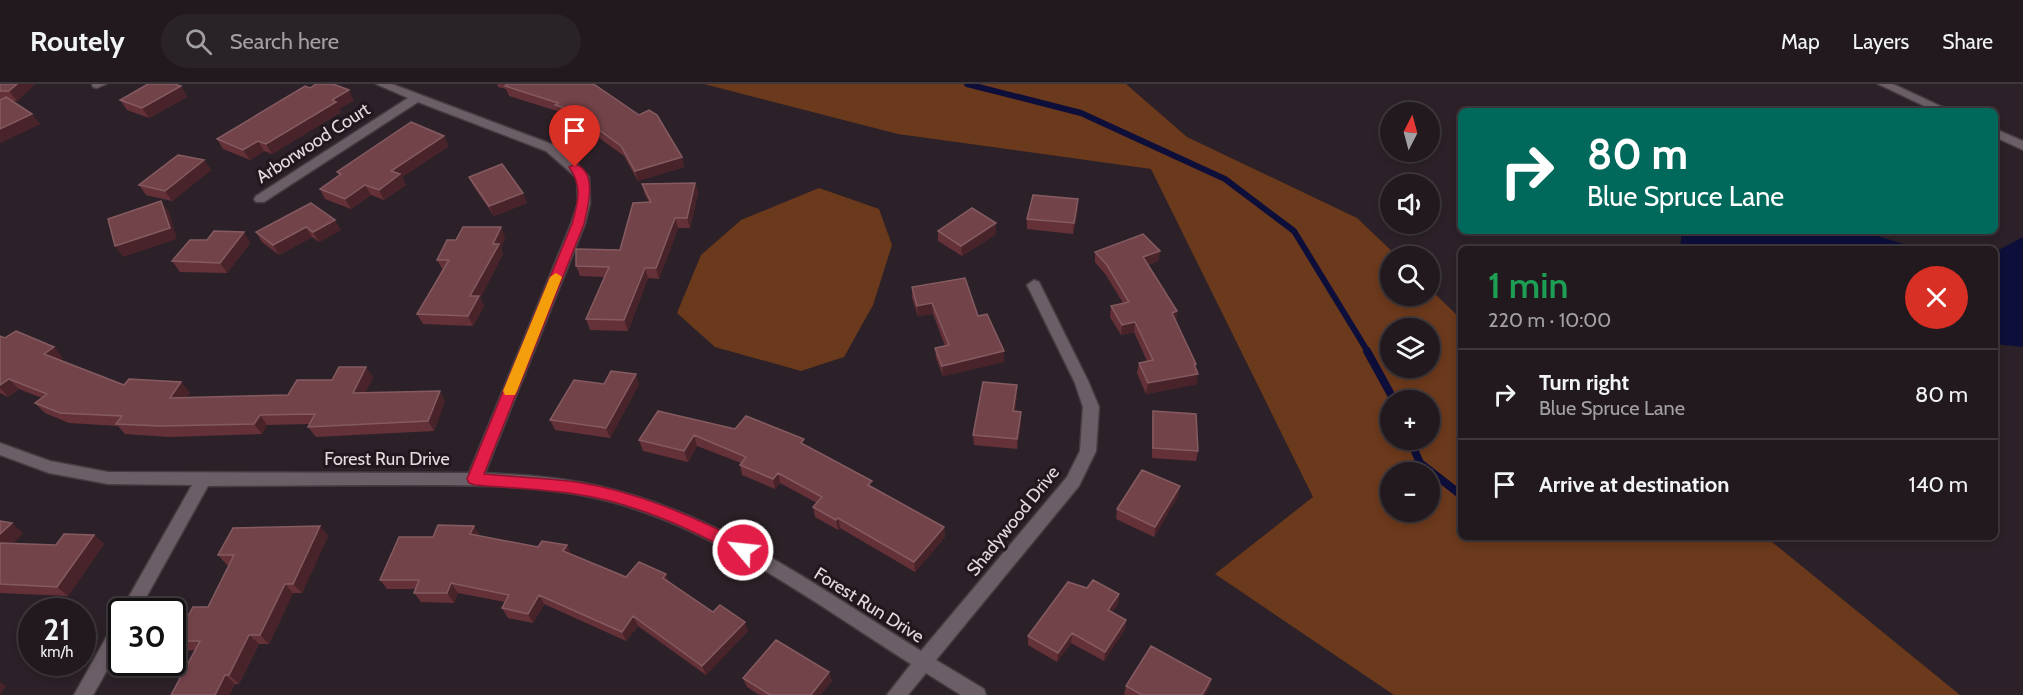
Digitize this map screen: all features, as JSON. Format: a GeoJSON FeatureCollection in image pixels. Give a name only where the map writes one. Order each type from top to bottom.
{"type":"FeatureCollection","features":[{"type":"Feature","properties":{"kind":"street"},"geometry":{"type":"LineString","coordinates":[[382,84],[550,148],[570,163],[583,177],[584,202],[578,224],[475,479]]}},
{"type":"Feature","properties":{"kind":"street"},"geometry":{"type":"LineString","coordinates":[[1884,84],[1938,108]]}},
{"type":"Feature","properties":{"kind":"street","name":"Arborwood Court"},"geometry":{"type":"LineString","coordinates":[[260,199],[416,98]]}},
{"type":"Feature","properties":{"kind":"street"},"geometry":{"type":"LineString","coordinates":[[1998,134],[2023,146]]}},
{"type":"Feature","properties":{"kind":"street","name":"Shadywood Drive"},"geometry":{"type":"LineString","coordinates":[[896,695],[1073,481],[1088,451],[1091,407],[1082,383],[1034,285]]}},
{"type":"Feature","properties":{"kind":"street","name":"Forest Run Drive"},"geometry":{"type":"LineString","coordinates":[[0,449],[49,467],[108,478],[475,479],[576,488],[608,495],[667,514],[710,532],[743,550],[977,695]]}},
{"type":"Feature","properties":{"kind":"street"},"geometry":{"type":"LineString","coordinates":[[137,598],[204,478]]}},
{"type":"Feature","properties":{"kind":"street"},"geometry":{"type":"LineString","coordinates":[[83,695],[108,651]]}},
{"type":"Feature","properties":{"kind":"shaded area"},"geometry":{"type":"Polygon","coordinates":[[[704,84],[1126,84],[1187,137],[1357,218],[1386,246],[1380,246],[1380,306],[1440,306],[1440,299],[1458,316],[1458,540],[1770,540],[1960,695],[1394,695],[1215,574],[1313,497],[1151,169],[898,134],[704,84]]]}},
{"type":"Feature","properties":{"kind":"shaded area"},"geometry":{"type":"Polygon","coordinates":[[[819,188],[879,209],[892,245],[873,305],[844,357],[801,371],[715,347],[677,313],[701,255],[741,220],[819,188]]]}},
{"type":"Feature","properties":{"kind":"shaded area"},"geometry":{"type":"Polygon","coordinates":[[[1682,234],[1871,234],[1910,246],[1680,246],[1682,234]]]}},
{"type":"Feature","properties":{"kind":"shaded area"},"geometry":{"type":"Polygon","coordinates":[[[2023,237],[2023,347],[1998,344],[1998,250],[2023,237]]]}},
{"type":"Feature","properties":{"kind":"building"},"geometry":{"type":"Polygon","coordinates":[[[0,84],[17,84],[9,91],[0,91],[0,84]]]}},
{"type":"Feature","properties":{"kind":"building"},"geometry":{"type":"Polygon","coordinates":[[[148,84],[181,86],[142,108],[120,100],[148,84]]]}},
{"type":"Feature","properties":{"kind":"building"},"geometry":{"type":"Polygon","coordinates":[[[316,84],[333,84],[349,90],[332,100],[336,102],[266,144],[258,141],[243,150],[217,139],[305,86],[310,88],[316,84]]]}},
{"type":"Feature","properties":{"kind":"building"},"geometry":{"type":"Polygon","coordinates":[[[507,84],[595,85],[639,115],[649,110],[657,115],[682,157],[635,171],[621,146],[573,111],[555,105],[558,103],[505,86],[507,84]]]}},
{"type":"Feature","properties":{"kind":"building"},"geometry":{"type":"Polygon","coordinates":[[[6,97],[32,114],[0,129],[0,100],[6,97]]]}},
{"type":"Feature","properties":{"kind":"building"},"geometry":{"type":"Polygon","coordinates":[[[411,122],[444,136],[391,171],[400,174],[379,190],[365,185],[345,199],[320,189],[341,174],[337,172],[411,122]]]}},
{"type":"Feature","properties":{"kind":"building"},"geometry":{"type":"Polygon","coordinates":[[[178,155],[204,160],[165,191],[139,185],[178,155]]]}},
{"type":"Feature","properties":{"kind":"building"},"geometry":{"type":"Polygon","coordinates":[[[502,164],[523,193],[489,206],[469,177],[502,164]]]}},
{"type":"Feature","properties":{"kind":"building"},"geometry":{"type":"Polygon","coordinates":[[[695,183],[687,218],[675,218],[656,268],[645,268],[624,320],[586,319],[609,267],[576,266],[576,249],[620,250],[633,203],[651,202],[642,184],[695,183]]]}},
{"type":"Feature","properties":{"kind":"building"},"geometry":{"type":"Polygon","coordinates":[[[1033,195],[1078,199],[1074,223],[1027,219],[1033,195]]]}},
{"type":"Feature","properties":{"kind":"building"},"geometry":{"type":"Polygon","coordinates":[[[161,201],[170,228],[115,246],[108,219],[161,201]]]}},
{"type":"Feature","properties":{"kind":"building"},"geometry":{"type":"Polygon","coordinates":[[[311,203],[335,220],[313,232],[306,227],[273,245],[256,232],[311,203]]]}},
{"type":"Feature","properties":{"kind":"building"},"geometry":{"type":"Polygon","coordinates":[[[972,208],[996,223],[961,246],[938,231],[972,208]]]}},
{"type":"Feature","properties":{"kind":"building"},"geometry":{"type":"Polygon","coordinates":[[[463,227],[501,227],[493,244],[499,244],[470,296],[479,296],[468,316],[417,314],[449,260],[437,260],[447,240],[456,240],[463,227]]]}},
{"type":"Feature","properties":{"kind":"building"},"geometry":{"type":"Polygon","coordinates":[[[214,231],[244,232],[220,263],[172,261],[190,240],[207,240],[214,231]]]}},
{"type":"Feature","properties":{"kind":"building"},"geometry":{"type":"Polygon","coordinates":[[[1143,234],[1160,251],[1143,257],[1177,311],[1172,313],[1196,364],[1194,364],[1198,374],[1148,383],[1139,363],[1153,360],[1135,322],[1122,325],[1111,306],[1129,302],[1107,265],[1095,252],[1143,234]]]}},
{"type":"Feature","properties":{"kind":"building"},"geometry":{"type":"Polygon","coordinates":[[[965,278],[978,316],[987,314],[1004,351],[942,366],[935,348],[949,345],[932,303],[917,306],[912,287],[965,278]]]}},
{"type":"Feature","properties":{"kind":"building"},"geometry":{"type":"Polygon","coordinates":[[[16,331],[54,347],[44,354],[124,385],[129,379],[181,382],[170,398],[288,395],[297,380],[332,380],[339,367],[366,367],[353,393],[440,391],[428,421],[308,427],[315,414],[260,415],[254,424],[160,426],[116,424],[122,416],[60,413],[35,403],[47,394],[9,379],[0,385],[0,336],[5,338],[16,331]]]}},
{"type":"Feature","properties":{"kind":"building"},"geometry":{"type":"Polygon","coordinates":[[[611,371],[636,374],[606,428],[550,420],[574,380],[604,384],[611,371]]]}},
{"type":"Feature","properties":{"kind":"building"},"geometry":{"type":"Polygon","coordinates":[[[983,382],[1017,385],[1013,411],[1021,412],[1017,439],[973,435],[983,382]]]}},
{"type":"Feature","properties":{"kind":"building"},"geometry":{"type":"Polygon","coordinates":[[[658,411],[735,429],[746,416],[804,439],[801,443],[872,481],[868,485],[944,527],[914,562],[838,518],[836,520],[813,507],[822,497],[778,473],[773,479],[740,465],[746,457],[694,435],[684,451],[639,440],[658,411]]]}},
{"type":"Feature","properties":{"kind":"building"},"geometry":{"type":"Polygon","coordinates":[[[1153,411],[1196,414],[1198,451],[1153,448],[1153,411]]]}},
{"type":"Feature","properties":{"kind":"building"},"geometry":{"type":"Polygon","coordinates":[[[1142,470],[1180,486],[1155,527],[1117,509],[1142,470]]]}},
{"type":"Feature","properties":{"kind":"building"},"geometry":{"type":"Polygon","coordinates":[[[0,521],[12,523],[0,534],[0,521]]]}},
{"type":"Feature","properties":{"kind":"building"},"geometry":{"type":"Polygon","coordinates":[[[438,525],[474,526],[470,534],[538,547],[542,541],[567,545],[563,551],[626,577],[639,562],[666,574],[663,578],[713,612],[720,605],[745,622],[702,666],[633,616],[622,632],[539,595],[528,614],[502,608],[509,595],[451,583],[447,593],[414,593],[419,580],[380,580],[399,537],[433,537],[438,525]]]}},
{"type":"Feature","properties":{"kind":"building"},"geometry":{"type":"Polygon","coordinates":[[[320,526],[293,584],[285,584],[260,635],[249,635],[229,675],[225,675],[215,695],[171,695],[181,676],[186,676],[186,667],[200,641],[186,641],[186,620],[193,607],[208,607],[234,555],[218,555],[233,528],[320,526]]]}},
{"type":"Feature","properties":{"kind":"building"},"geometry":{"type":"Polygon","coordinates":[[[64,534],[94,535],[57,587],[0,584],[0,543],[56,545],[64,534]]]}},
{"type":"Feature","properties":{"kind":"building"},"geometry":{"type":"Polygon","coordinates":[[[1093,580],[1119,594],[1108,610],[1126,620],[1105,652],[1072,633],[1058,653],[1028,636],[1068,582],[1087,588],[1093,580]]]}},
{"type":"Feature","properties":{"kind":"building"},"geometry":{"type":"Polygon","coordinates":[[[776,640],[829,672],[811,695],[770,695],[743,678],[776,640]]]}},
{"type":"Feature","properties":{"kind":"building"},"geometry":{"type":"Polygon","coordinates":[[[1151,646],[1211,679],[1202,695],[1142,695],[1126,686],[1151,646]]]}},
{"type":"Feature","properties":{"kind":"waterway"},"geometry":{"type":"LineString","coordinates":[[967,84],[1081,113],[1225,179],[1294,231],[1368,352]]}},
{"type":"Feature","properties":{"kind":"waterway"},"geometry":{"type":"LineString","coordinates":[[1367,351],[1388,390]]}},
{"type":"Feature","properties":{"kind":"waterway"},"geometry":{"type":"LineString","coordinates":[[1414,450],[1420,463],[1458,493]]}},
{"type":"Feature","properties":{"kind":"slow traffic"},"geometry":{"type":"LineString","coordinates":[[510,391],[556,277]]}},
{"type":"Feature","properties":{"kind":"route"},"geometry":{"type":"LineString","coordinates":[[575,167],[583,177],[584,202],[578,224],[475,479],[576,488],[608,495],[667,514],[710,532],[743,550]]}}]}
